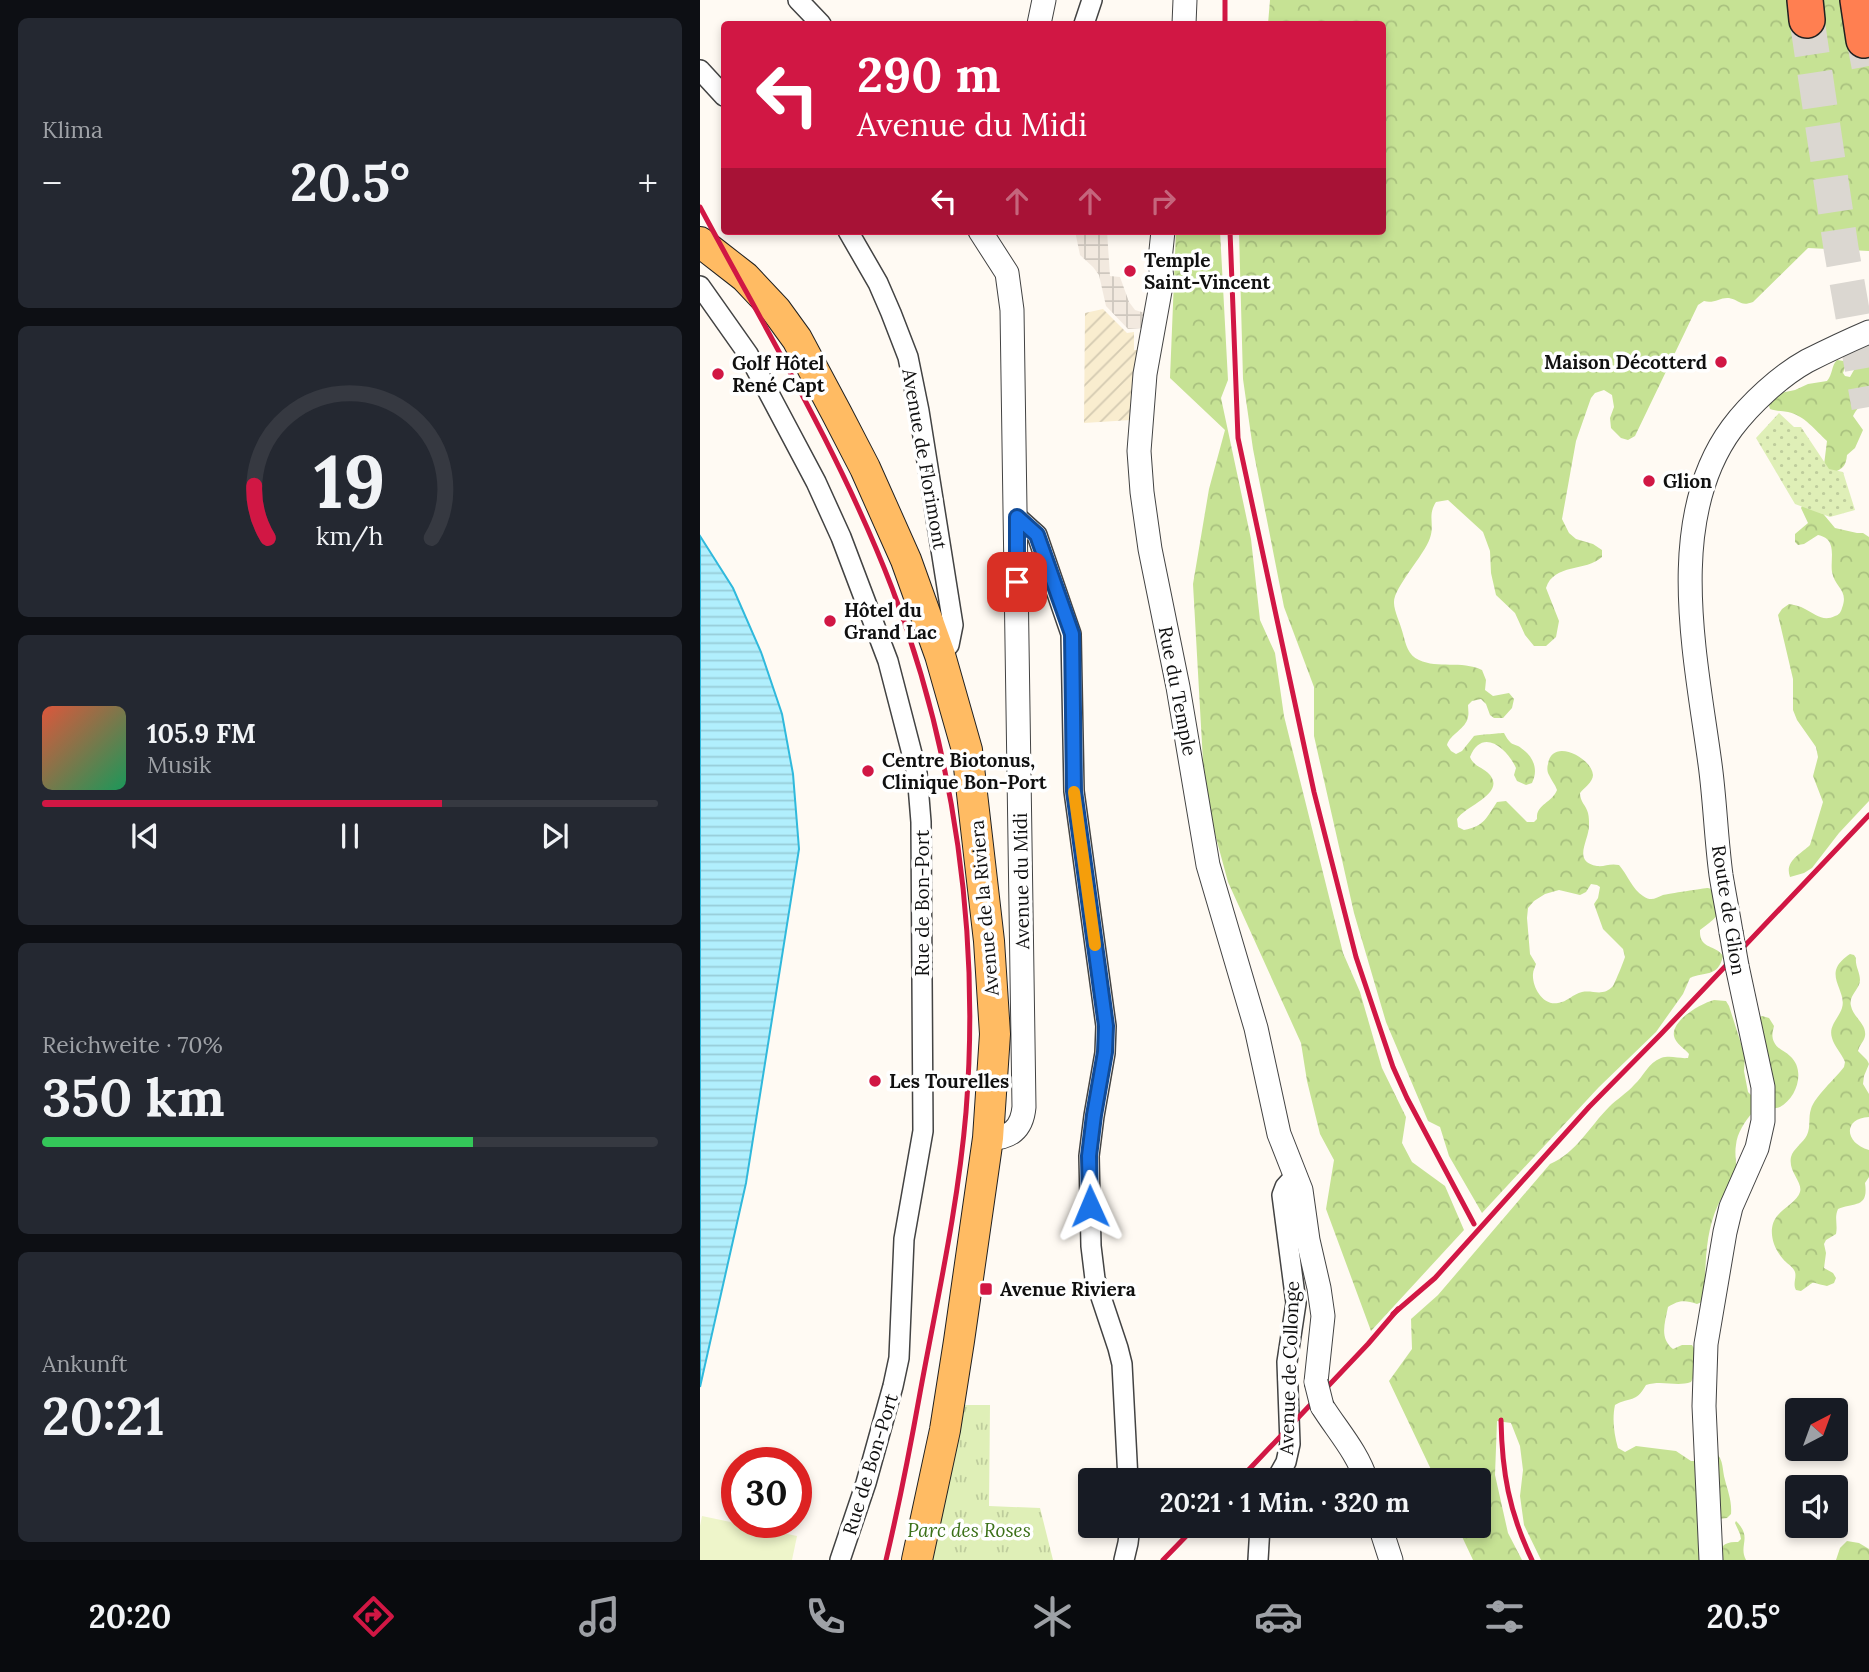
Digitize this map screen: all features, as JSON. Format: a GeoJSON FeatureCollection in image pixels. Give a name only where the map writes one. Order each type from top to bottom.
{"type":"FeatureCollection","features":[{"type":"Feature","properties":{"kind":"highway"},"geometry":{"type":"LineString","coordinates":[[1858,0],[1864,40]]}},
{"type":"Feature","properties":{"kind":"main road","name":"Avenue de la Riviera"},"geometry":{"type":"LineString","coordinates":[[700,242],[745,277],[776,310],[797,339],[853,445],[906,560],[940,655],[967,750],[989,941],[995,1034],[988,1138],[945,1430],[917,1560]]}},
{"type":"Feature","properties":{"kind":"street"},"geometry":{"type":"LineString","coordinates":[[798,0],[818,21]]}},
{"type":"Feature","properties":{"kind":"street"},"geometry":{"type":"LineString","coordinates":[[1040,21],[1044,0]]}},
{"type":"Feature","properties":{"kind":"street"},"geometry":{"type":"LineString","coordinates":[[1085,21],[1092,0]]}},
{"type":"Feature","properties":{"kind":"street"},"geometry":{"type":"LineString","coordinates":[[1184,21],[1185,0]]}},
{"type":"Feature","properties":{"kind":"street"},"geometry":{"type":"LineString","coordinates":[[700,71],[721,93]]}},
{"type":"Feature","properties":{"kind":"street","name":"Avenue de Florimont"},"geometry":{"type":"LineString","coordinates":[[850,235],[878,283],[908,357],[953,625],[949,645],[940,655]]}},
{"type":"Feature","properties":{"kind":"street","name":"Avenue du Midi"},"geometry":{"type":"LineString","coordinates":[[983,235],[1007,273],[1013,345],[1024,1107],[1020,1123],[1011,1133],[1000,1138],[988,1138]]}},
{"type":"Feature","properties":{"kind":"street","name":"Rue du Temple"},"geometry":{"type":"LineString","coordinates":[[1163,235],[1160,260],[1162,279],[1145,374],[1139,451],[1150,549],[1178,687],[1208,865],[1256,1028],[1283,1144],[1296,1175]]}},
{"type":"Feature","properties":{"kind":"street","name":"Rue de Bon-Port"},"geometry":{"type":"LineString","coordinates":[[700,286],[748,354],[816,482],[841,537],[888,661],[918,774],[921,822],[923,1131],[904,1239],[899,1358],[866,1483],[840,1560]]}},
{"type":"Feature","properties":{"kind":"street","name":"Route de Glion"},"geometry":{"type":"LineString","coordinates":[[1711,1560],[1704,1406],[1706,1344],[1731,1207],[1757,1148],[1763,1121],[1763,1087],[1721,876],[1711,766],[1693,636],[1690,579],[1696,516],[1703,485],[1714,456],[1742,415],[1781,379],[1804,363],[1869,332]]}},
{"type":"Feature","properties":{"kind":"street"},"geometry":{"type":"LineString","coordinates":[[1017,517],[1037,535],[1072,634],[1074,791],[1106,1026],[1105,1052],[1089,1156],[1091,1255],[1095,1279],[1122,1364],[1127,1468]]}},
{"type":"Feature","properties":{"kind":"street"},"geometry":{"type":"LineString","coordinates":[[1296,1175],[1322,1308],[1316,1382],[1322,1406],[1362,1468]]}},
{"type":"Feature","properties":{"kind":"street","name":"Avenue de Collonge"},"geometry":{"type":"LineString","coordinates":[[1283,1468],[1290,1444],[1287,1362],[1296,1303],[1282,1195],[1285,1187],[1296,1175]]}},
{"type":"Feature","properties":{"kind":"street"},"geometry":{"type":"LineString","coordinates":[[1124,1560],[1129,1538]]}},
{"type":"Feature","properties":{"kind":"street"},"geometry":{"type":"LineString","coordinates":[[1258,1560],[1259,1538]]}},
{"type":"Feature","properties":{"kind":"street"},"geometry":{"type":"LineString","coordinates":[[1384,1538],[1391,1560]]}},
{"type":"Feature","properties":{"kind":"shaded area"},"geometry":{"type":"Polygon","coordinates":[[[1076,235],[1107,235],[1110,276],[1120,277],[1129,302],[1135,310],[1145,313],[1143,328],[1128,329],[1106,306],[1099,275],[1080,255],[1076,235]]]}},
{"type":"Feature","properties":{"kind":"shaded area"},"geometry":{"type":"Polygon","coordinates":[[[1103,309],[1127,333],[1134,332],[1134,350],[1139,350],[1131,420],[1084,423],[1085,313],[1103,309]]]}},
{"type":"Feature","properties":{"kind":"green space"},"geometry":{"type":"Polygon","coordinates":[[[1270,0],[1869,0],[1869,251],[1808,248],[1753,302],[1743,303],[1726,298],[1704,301],[1698,305],[1635,436],[1628,440],[1621,438],[1611,428],[1610,418],[1614,407],[1612,395],[1604,390],[1595,393],[1576,441],[1562,519],[1569,533],[1576,539],[1602,550],[1602,557],[1588,565],[1563,571],[1550,580],[1546,588],[1559,621],[1556,637],[1546,646],[1534,646],[1525,635],[1515,613],[1496,595],[1490,551],[1483,532],[1448,500],[1436,502],[1432,512],[1430,538],[1395,597],[1395,610],[1406,646],[1412,655],[1426,663],[1466,665],[1482,670],[1486,680],[1485,690],[1493,696],[1509,693],[1514,699],[1512,708],[1503,718],[1490,715],[1481,699],[1472,701],[1468,705],[1467,721],[1447,745],[1451,751],[1456,754],[1462,751],[1474,736],[1504,733],[1511,743],[1525,751],[1534,763],[1534,778],[1532,783],[1526,785],[1517,781],[1514,775],[1516,768],[1501,748],[1487,742],[1475,748],[1470,757],[1490,775],[1493,788],[1457,819],[1458,827],[1464,830],[1476,826],[1497,802],[1506,801],[1527,822],[1534,822],[1539,810],[1557,790],[1548,771],[1551,756],[1564,751],[1572,753],[1586,762],[1593,775],[1580,793],[1589,819],[1583,855],[1585,860],[1597,866],[1619,865],[1636,890],[1649,899],[1708,888],[1718,892],[1717,915],[1700,930],[1700,936],[1705,944],[1723,956],[1718,968],[1690,978],[1683,994],[1656,1032],[1599,1087],[1482,1213],[1449,1156],[1440,1127],[1428,1121],[1386,1022],[1354,913],[1314,736],[1314,687],[1284,607],[1253,449],[1243,379],[1239,235],[1386,235],[1386,21],[1268,21],[1270,0]],[[1591,884],[1586,892],[1580,895],[1559,890],[1545,894],[1528,908],[1530,954],[1536,964],[1533,979],[1539,995],[1548,1002],[1561,1002],[1582,992],[1606,991],[1613,986],[1625,957],[1623,949],[1603,929],[1594,904],[1600,887],[1591,884]]]}},
{"type":"Feature","properties":{"kind":"green space"},"geometry":{"type":"Polygon","coordinates":[[[1176,235],[1220,235],[1228,380],[1221,398],[1251,539],[1260,620],[1275,653],[1284,716],[1343,953],[1360,992],[1382,1068],[1406,1117],[1402,1143],[1412,1162],[1445,1186],[1464,1230],[1371,1331],[1326,1209],[1334,1160],[1320,1134],[1301,1043],[1228,882],[1205,797],[1193,584],[1209,489],[1225,430],[1170,378],[1176,235]]]}},
{"type":"Feature","properties":{"kind":"green space"},"geometry":{"type":"Polygon","coordinates":[[[1869,358],[1869,402],[1860,407],[1853,416],[1863,430],[1855,448],[1847,455],[1844,465],[1832,473],[1824,465],[1827,441],[1799,416],[1770,409],[1768,402],[1776,394],[1827,381],[1837,360],[1844,361],[1846,364],[1843,373],[1850,377],[1858,363],[1869,358]]]}},
{"type":"Feature","properties":{"kind":"green space"},"geometry":{"type":"Polygon","coordinates":[[[1779,413],[1794,427],[1801,427],[1829,469],[1843,472],[1855,510],[1830,517],[1795,504],[1756,438],[1779,413]]]}},
{"type":"Feature","properties":{"kind":"green space"},"geometry":{"type":"Polygon","coordinates":[[[1803,504],[1820,510],[1835,528],[1863,533],[1869,537],[1869,801],[1839,833],[1812,868],[1790,877],[1791,862],[1810,845],[1823,802],[1813,776],[1818,757],[1816,747],[1793,710],[1793,679],[1778,615],[1789,604],[1819,617],[1831,618],[1840,613],[1844,602],[1843,593],[1832,572],[1832,550],[1828,540],[1818,535],[1804,544],[1798,545],[1795,542],[1795,534],[1808,523],[1801,508],[1803,504]]]}},
{"type":"Feature","properties":{"kind":"green space"},"geometry":{"type":"Polygon","coordinates":[[[1850,954],[1856,958],[1860,977],[1851,1002],[1852,1010],[1865,1032],[1858,1051],[1869,1064],[1863,1084],[1869,1094],[1869,1117],[1855,1122],[1850,1131],[1855,1142],[1869,1150],[1869,1177],[1865,1183],[1865,1197],[1862,1201],[1838,1209],[1836,1234],[1824,1244],[1824,1268],[1833,1273],[1836,1278],[1834,1283],[1827,1286],[1813,1283],[1801,1291],[1795,1287],[1794,1270],[1776,1249],[1772,1231],[1778,1215],[1800,1192],[1791,1157],[1807,1135],[1813,1104],[1844,1067],[1845,1062],[1831,1034],[1843,1003],[1836,970],[1850,954]]]}},
{"type":"Feature","properties":{"kind":"green space"},"geometry":{"type":"Polygon","coordinates":[[[1714,1000],[1726,1001],[1729,1006],[1745,1056],[1744,1071],[1748,1092],[1752,1096],[1757,1018],[1762,1016],[1769,1018],[1774,1026],[1772,1036],[1775,1044],[1795,1062],[1798,1069],[1797,1083],[1795,1091],[1786,1103],[1778,1108],[1753,1112],[1740,1132],[1735,1177],[1720,1201],[1710,1228],[1704,1301],[1697,1304],[1679,1302],[1668,1307],[1664,1330],[1666,1340],[1673,1349],[1692,1345],[1696,1354],[1697,1368],[1691,1382],[1646,1385],[1636,1397],[1615,1405],[1614,1421],[1618,1448],[1625,1452],[1636,1446],[1676,1451],[1691,1461],[1716,1453],[1722,1462],[1731,1514],[1727,1518],[1719,1519],[1703,1560],[1541,1560],[1524,1525],[1520,1496],[1523,1470],[1520,1446],[1511,1423],[1497,1421],[1495,1475],[1508,1533],[1522,1560],[1473,1560],[1463,1538],[1491,1538],[1491,1468],[1430,1468],[1389,1381],[1412,1349],[1411,1319],[1438,1295],[1550,1164],[1568,1153],[1653,1063],[1665,1057],[1688,1058],[1689,1054],[1675,1039],[1674,1030],[1682,1018],[1714,1000]]]}},
{"type":"Feature","properties":{"kind":"green space","name":"Parc des Roses"},"geometry":{"type":"Polygon","coordinates":[[[962,1405],[990,1405],[989,1506],[1040,1508],[1053,1560],[931,1560],[962,1405]]]}},
{"type":"Feature","properties":{"kind":"green space"},"geometry":{"type":"Polygon","coordinates":[[[702,1516],[721,1520],[721,1538],[797,1538],[792,1560],[700,1560],[702,1516]]]}},
{"type":"Feature","properties":{"kind":"green space"},"geometry":{"type":"Polygon","coordinates":[[[1736,1521],[1744,1532],[1743,1550],[1746,1560],[1718,1560],[1723,1546],[1741,1539],[1736,1521]]]}},
{"type":"Feature","properties":{"kind":"green space"},"geometry":{"type":"Polygon","coordinates":[[[1847,1541],[1859,1543],[1869,1549],[1869,1560],[1836,1560],[1840,1548],[1847,1541]]]}},
{"type":"Feature","properties":{"kind":"water"},"geometry":{"type":"Polygon","coordinates":[[[700,536],[733,588],[761,652],[782,714],[793,774],[799,849],[746,1183],[700,1387],[700,536]]]}},
{"type":"Feature","properties":{"kind":"tunnel"},"geometry":{"type":"LineString","coordinates":[[1807,20],[1841,248],[1869,407]]}},
{"type":"Feature","properties":{"kind":"tunnel"},"geometry":{"type":"LineString","coordinates":[[1864,40],[1869,66]]}},
{"type":"Feature","properties":{"kind":"railway"},"geometry":{"type":"LineString","coordinates":[[1225,0],[1225,21]]}},
{"type":"Feature","properties":{"kind":"railway"},"geometry":{"type":"LineString","coordinates":[[700,207],[827,442],[892,588],[932,715],[958,846],[969,979],[966,1112],[940,1288],[886,1560]]}},
{"type":"Feature","properties":{"kind":"railway"},"geometry":{"type":"LineString","coordinates":[[1230,235],[1238,438],[1314,792],[1356,957],[1393,1067],[1474,1224]]}},
{"type":"Feature","properties":{"kind":"railway"},"geometry":{"type":"LineString","coordinates":[[1393,1314],[1435,1278],[1589,1107],[1869,815]]}},
{"type":"Feature","properties":{"kind":"railway"},"geometry":{"type":"LineString","coordinates":[[1250,1468],[1398,1309]]}},
{"type":"Feature","properties":{"kind":"railway"},"geometry":{"type":"LineString","coordinates":[[1501,1420],[1508,1492],[1532,1560]]}},
{"type":"Feature","properties":{"kind":"railway"},"geometry":{"type":"LineString","coordinates":[[1163,1560],[1184,1538]]}},
{"type":"Feature","properties":{"kind":"slow traffic"},"geometry":{"type":"LineString","coordinates":[[1074,792],[1095,945]]}},
{"type":"Feature","properties":{"kind":"place","name":"Temple Saint-Vincent"},"geometry":{"type":"Point","coordinates":[1130,271]}},
{"type":"Feature","properties":{"kind":"place","name":"Maison Décotterd"},"geometry":{"type":"Point","coordinates":[1721,362]}},
{"type":"Feature","properties":{"kind":"place","name":"Golf Hôtel René Capt"},"geometry":{"type":"Point","coordinates":[718,374]}},
{"type":"Feature","properties":{"kind":"place","name":"Glion"},"geometry":{"type":"Point","coordinates":[1649,481]}},
{"type":"Feature","properties":{"kind":"place","name":"Hôtel du Grand Lac"},"geometry":{"type":"Point","coordinates":[830,621]}},
{"type":"Feature","properties":{"kind":"place","name":"Centre Biotonus, Clinique Bon-Port"},"geometry":{"type":"Point","coordinates":[868,771]}},
{"type":"Feature","properties":{"kind":"place","name":"Les Tourelles"},"geometry":{"type":"Point","coordinates":[875,1081]}},
{"type":"Feature","properties":{"kind":"place","name":"Avenue Riviera"},"geometry":{"type":"Point","coordinates":[986,1289]}},
{"type":"Feature","properties":{"kind":"route"},"geometry":{"type":"LineString","coordinates":[[1017,582],[1017,517],[1037,535],[1072,634],[1074,791],[1106,1026],[1105,1052],[1089,1156],[1090,1206]]}}]}
